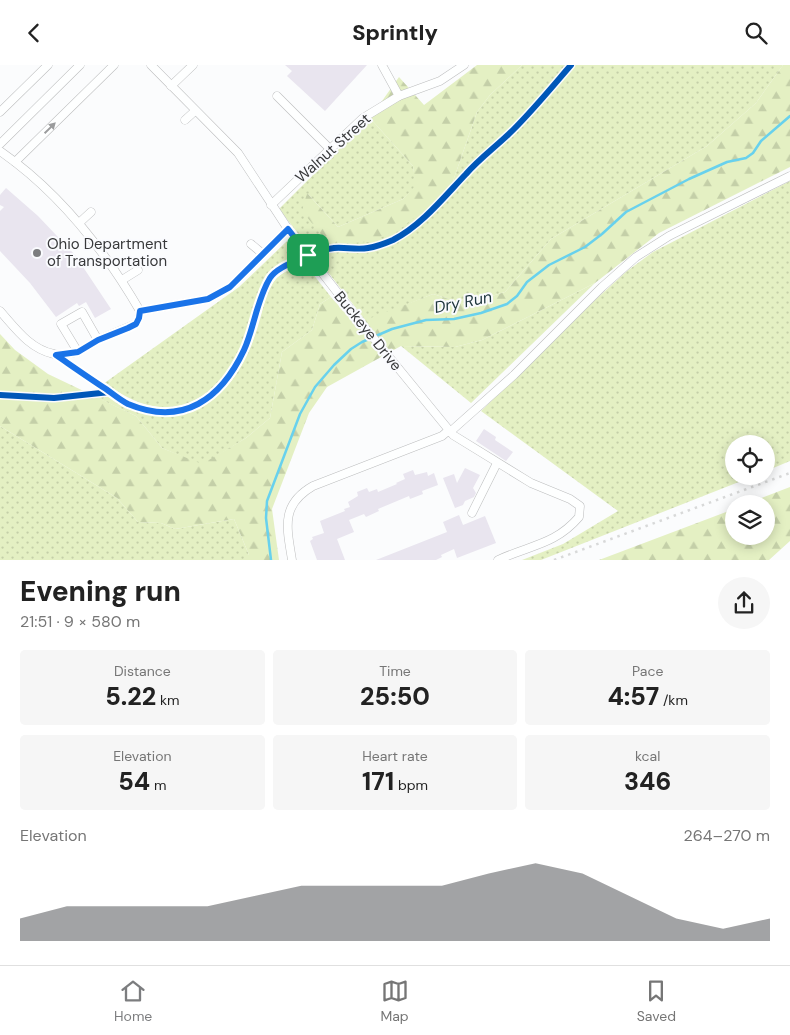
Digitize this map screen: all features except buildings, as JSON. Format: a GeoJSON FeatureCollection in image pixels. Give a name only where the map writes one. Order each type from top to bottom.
{"type":"FeatureCollection","features":[{"type":"Feature","properties":{"kind":"lane"},"geometry":{"type":"LineString","coordinates":[[0,112],[48,65]]}},
{"type":"Feature","properties":{"kind":"lane"},"geometry":{"type":"LineString","coordinates":[[0,144],[80,65]]}},
{"type":"Feature","properties":{"kind":"lane"},"geometry":{"type":"LineString","coordinates":[[15,162],[114,65]]}},
{"type":"Feature","properties":{"kind":"lane","name":"Buckeye Drive"},"geometry":{"type":"LineString","coordinates":[[152,65],[238,153],[288,229],[358,319],[451,432],[531,483],[580,506],[579,517],[562,534],[498,560]]}},
{"type":"Feature","properties":{"kind":"lane"},"geometry":{"type":"LineString","coordinates":[[171,86],[193,65]]}},
{"type":"Feature","properties":{"kind":"lane"},"geometry":{"type":"LineString","coordinates":[[382,65],[399,96]]}},
{"type":"Feature","properties":{"kind":"lane","name":"Walnut Street"},"geometry":{"type":"LineString","coordinates":[[271,205],[329,148],[363,118],[399,96],[440,81],[464,65]]}},
{"type":"Feature","properties":{"kind":"lane"},"geometry":{"type":"LineString","coordinates":[[277,96],[329,148]]}},
{"type":"Feature","properties":{"kind":"lane"},"geometry":{"type":"LineString","coordinates":[[185,120],[195,111]]}},
{"type":"Feature","properties":{"kind":"lane"},"geometry":{"type":"LineString","coordinates":[[0,151],[57,200],[94,239],[122,280],[140,311],[136,324],[98,340],[78,352],[56,355],[25,340],[0,311]]}},
{"type":"Feature","properties":{"kind":"lane"},"geometry":{"type":"LineString","coordinates":[[292,560],[287,528],[288,518],[296,499],[303,491],[314,485],[451,432],[514,375],[602,287],[636,257],[669,236],[790,176]]}},
{"type":"Feature","properties":{"kind":"lane"},"geometry":{"type":"LineString","coordinates":[[79,223],[91,211]]}},
{"type":"Feature","properties":{"kind":"lane"},"geometry":{"type":"LineString","coordinates":[[140,311],[208,299],[230,287],[288,229]]}},
{"type":"Feature","properties":{"kind":"lane"},"geometry":{"type":"LineString","coordinates":[[251,244],[263,254]]}},
{"type":"Feature","properties":{"kind":"lane"},"geometry":{"type":"LineString","coordinates":[[122,280],[138,270]]}},
{"type":"Feature","properties":{"kind":"lane"},"geometry":{"type":"LineString","coordinates":[[78,352],[61,325],[82,312],[98,340]]}},
{"type":"Feature","properties":{"kind":"lane"},"geometry":{"type":"LineString","coordinates":[[472,513],[497,463]]}},
{"type":"Feature","properties":{"kind":"green space"},"geometry":{"type":"Polygon","coordinates":[[[477,65],[522,65],[490,95],[477,112],[453,181],[434,202],[401,228],[371,242],[329,244],[302,211],[307,193],[338,227],[403,199],[415,186],[413,166],[370,118],[399,77],[424,105],[477,65]]]}},
{"type":"Feature","properties":{"kind":"green space"},"geometry":{"type":"Polygon","coordinates":[[[522,65],[783,65],[756,103],[707,146],[551,239],[505,292],[465,304],[433,294],[366,321],[279,209],[370,118],[413,166],[416,186],[403,199],[338,227],[308,194],[329,244],[453,181],[477,112],[490,95],[522,65]]]}},
{"type":"Feature","properties":{"kind":"green space"},"geometry":{"type":"Polygon","coordinates":[[[783,65],[790,65],[790,167],[659,233],[595,283],[482,340],[455,347],[401,346],[327,387],[309,413],[272,509],[279,560],[249,560],[249,555],[234,519],[175,529],[161,523],[138,522],[117,498],[0,426],[0,334],[15,350],[48,374],[136,416],[162,448],[202,464],[246,438],[270,418],[282,352],[312,330],[320,304],[331,297],[355,324],[433,294],[465,304],[505,292],[551,239],[707,146],[756,103],[783,65]]]}},
{"type":"Feature","properties":{"kind":"green space"},"geometry":{"type":"Polygon","coordinates":[[[790,181],[790,461],[775,467],[775,435],[725,435],[725,485],[731,485],[541,560],[522,560],[563,544],[618,511],[481,411],[594,301],[627,271],[653,252],[790,181]]]}},
{"type":"Feature","properties":{"kind":"green space"},"geometry":{"type":"Polygon","coordinates":[[[287,241],[331,297],[320,304],[312,330],[282,352],[270,418],[246,438],[202,465],[162,448],[136,416],[89,394],[239,287],[287,241]]]}},
{"type":"Feature","properties":{"kind":"green space"},"geometry":{"type":"Polygon","coordinates":[[[595,283],[471,403],[401,346],[455,347],[482,340],[595,283]]]}},
{"type":"Feature","properties":{"kind":"green space"},"geometry":{"type":"Polygon","coordinates":[[[0,426],[117,498],[138,522],[161,523],[175,529],[234,519],[249,555],[249,560],[0,560],[0,426]]]}},
{"type":"Feature","properties":{"kind":"green space"},"geometry":{"type":"Polygon","coordinates":[[[790,487],[790,541],[769,560],[599,560],[725,512],[725,545],[775,545],[775,495],[769,495],[790,487]]]}},
{"type":"Feature","properties":{"kind":"waterway","name":"Dry Run"},"geometry":{"type":"LineString","coordinates":[[271,560],[266,518],[267,501],[300,414],[315,387],[351,349],[392,329],[426,320],[454,319],[481,313],[507,304],[517,296],[527,282],[549,265],[585,247],[626,212],[689,179],[727,162],[746,158],[753,153],[761,141],[790,116]]}},
{"type":"Feature","properties":{"kind":"railway"},"geometry":{"type":"LineString","coordinates":[[554,560],[790,473]]}},
{"type":"Feature","properties":{"kind":"cycle path"},"geometry":{"type":"LineString","coordinates":[[0,395],[54,398],[110,392],[136,406],[165,412],[185,409],[199,403],[212,395],[223,384],[240,360],[263,292],[273,275],[298,259],[312,253],[334,248],[360,249],[381,245],[414,227],[471,168],[513,130],[571,65]]}},
{"type":"Feature","properties":{"kind":"cycle path"},"geometry":{"type":"LineString","coordinates":[[56,355],[110,392]]}},
{"type":"Feature","properties":{"kind":"place","name":"Ohio Department of Transportation"},"geometry":{"type":"Point","coordinates":[37,253]}},
{"type":"Feature","properties":{"kind":"route"},"geometry":{"type":"LineString","coordinates":[[288,229],[308,255],[280,269],[270,277],[254,324],[234,369],[218,390],[202,403],[169,412],[142,408],[127,403],[56,355],[78,352],[98,340],[136,324],[140,311],[208,299],[230,287],[288,229]]}}]}
